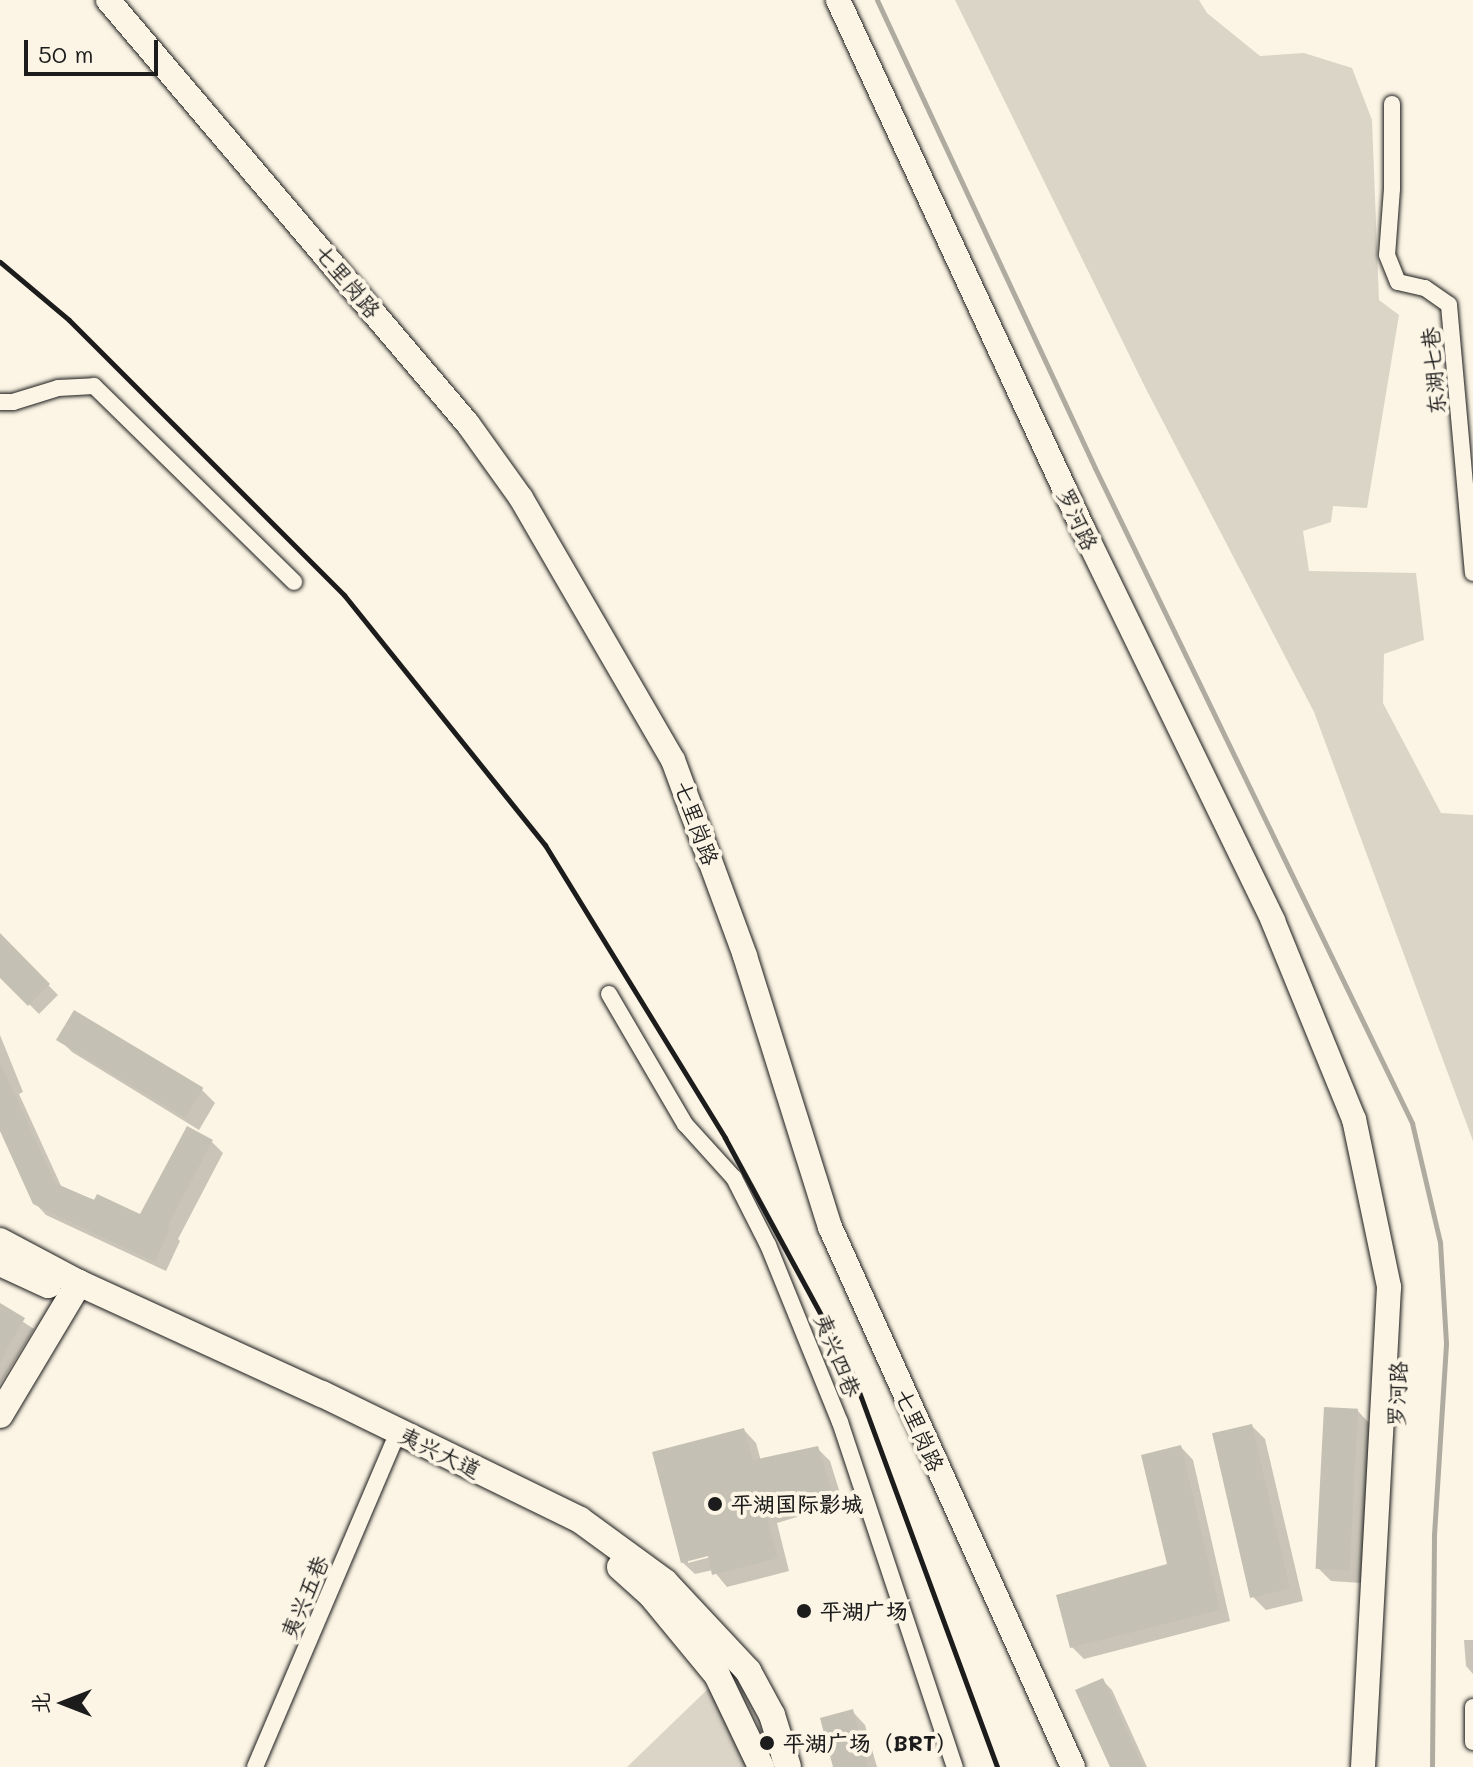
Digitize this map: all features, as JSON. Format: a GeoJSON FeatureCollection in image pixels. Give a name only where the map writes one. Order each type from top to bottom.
{"type":"FeatureCollection","features":[{"type":"Feature","properties":{"kind":"main road","name":"七里岗路"},"geometry":{"type":"LineString","coordinates":[[108,0],[468,424],[521,498],[673,760],[745,956],[830,1227],[1073,1767]]}},
{"type":"Feature","properties":{"kind":"main road","name":"罗河路"},"geometry":{"type":"LineString","coordinates":[[838,0],[1083,529],[1273,921],[1354,1119],[1389,1287],[1363,1767]]}},
{"type":"Feature","properties":{"kind":"main road","name":"罗河路"},"geometry":{"type":"LineString","coordinates":[[1321,1037],[1366,1111],[1397,1240],[1401,1283],[1377,1767]]}},
{"type":"Feature","properties":{"kind":"main road","name":"夷兴大道"},"geometry":{"type":"LineString","coordinates":[[0,1241],[76,1290],[574,1532],[651,1595],[717,1675],[761,1767]]}},
{"type":"Feature","properties":{"kind":"main road","name":"夷兴大道"},"geometry":{"type":"LineString","coordinates":[[0,1263],[76,1290],[322,1394],[580,1520],[665,1582],[748,1671],[772,1715],[788,1767]]}},
{"type":"Feature","properties":{"kind":"main road"},"geometry":{"type":"LineString","coordinates":[[0,1415],[76,1290]]}},
{"type":"Feature","properties":{"kind":"street","name":"东湖七巷"},"geometry":{"type":"LineString","coordinates":[[1392,104],[1392,189],[1387,255],[1398,282],[1425,288],[1449,305],[1473,573]]}},
{"type":"Feature","properties":{"kind":"street"},"geometry":{"type":"LineString","coordinates":[[0,402],[13,402],[58,388],[94,386],[294,582]]}},
{"type":"Feature","properties":{"kind":"street","name":"夷兴四巷"},"geometry":{"type":"LineString","coordinates":[[609,994],[685,1124],[734,1178],[774,1259],[840,1422],[955,1767]]}},
{"type":"Feature","properties":{"kind":"street","name":"夷兴五巷"},"geometry":{"type":"LineString","coordinates":[[255,1767],[393,1444]]}},
{"type":"Feature","properties":{"kind":"street"},"geometry":{"type":"LineString","coordinates":[[1473,1707],[1473,1742]]}},
{"type":"Feature","properties":{"kind":"shaded area"},"geometry":{"type":"Polygon","coordinates":[[[955,0],[1199,0],[1207,13],[1260,56],[1304,53],[1352,68],[1372,120],[1379,300],[1399,315],[1367,508],[1333,506],[1331,522],[1303,531],[1309,571],[1416,573],[1424,640],[1384,654],[1383,703],[1441,813],[1473,815],[1473,1141],[1314,712],[1145,387],[955,0]]]}},
{"type":"Feature","properties":{"kind":"shaded area"},"geometry":{"type":"Polygon","coordinates":[[[712,1685],[751,1767],[627,1767],[712,1685]]]}},
{"type":"Feature","properties":{"kind":"building"},"geometry":{"type":"Polygon","coordinates":[[[0,933],[50,984],[28,1006],[0,978],[0,933]]]}},
{"type":"Feature","properties":{"kind":"building"},"geometry":{"type":"Polygon","coordinates":[[[74,1010],[203,1088],[185,1118],[56,1040],[74,1010]]]}},
{"type":"Feature","properties":{"kind":"building"},"geometry":{"type":"Polygon","coordinates":[[[0,1062],[55,1183],[94,1200],[97,1194],[140,1214],[187,1126],[213,1140],[167,1227],[170,1228],[155,1262],[33,1204],[0,1131],[0,1062]]]}},
{"type":"Feature","properties":{"kind":"building"},"geometry":{"type":"Polygon","coordinates":[[[0,1303],[25,1318],[0,1362],[0,1303]]]}},
{"type":"Feature","properties":{"kind":"building"},"geometry":{"type":"Polygon","coordinates":[[[1324,1407],[1358,1409],[1349,1571],[1316,1569],[1324,1407]]]}},
{"type":"Feature","properties":{"kind":"building"},"geometry":{"type":"Polygon","coordinates":[[[1252,1424],[1290,1589],[1250,1598],[1212,1433],[1252,1424]]]}},
{"type":"Feature","properties":{"kind":"building","name":"平湖国际影城"},"geometry":{"type":"Polygon","coordinates":[[[744,1428],[753,1460],[818,1446],[832,1491],[765,1510],[778,1558],[712,1575],[708,1556],[681,1563],[652,1452],[744,1428]]]}},
{"type":"Feature","properties":{"kind":"building"},"geometry":{"type":"Polygon","coordinates":[[[1181,1445],[1220,1610],[1070,1648],[1056,1595],[1167,1564],[1141,1455],[1181,1445]]]}},
{"type":"Feature","properties":{"kind":"building"},"geometry":{"type":"Polygon","coordinates":[[[1103,1678],[1143,1767],[1110,1767],[1075,1690],[1103,1678]]]}},
{"type":"Feature","properties":{"kind":"building"},"geometry":{"type":"Polygon","coordinates":[[[853,1709],[868,1767],[833,1767],[820,1718],[853,1709]]]}},
{"type":"Feature","properties":{"kind":"waterway"},"geometry":{"type":"LineString","coordinates":[[877,0],[1095,468],[1412,1123],[1440,1242],[1446,1344],[1434,1537],[1432,1767]]}},
{"type":"Feature","properties":{"kind":"railway"},"geometry":{"type":"LineString","coordinates":[[0,262],[69,320],[344,595],[545,845],[725,1138],[851,1370],[997,1767]]}},
{"type":"Feature","properties":{"kind":"place","name":"平湖国际影城"},"geometry":{"type":"Point","coordinates":[715,1504]}},
{"type":"Feature","properties":{"kind":"place","name":"平湖广场"},"geometry":{"type":"Point","coordinates":[804,1611]}},
{"type":"Feature","properties":{"kind":"place","name":"平湖广场（BRT）"},"geometry":{"type":"Point","coordinates":[767,1743]}}]}
